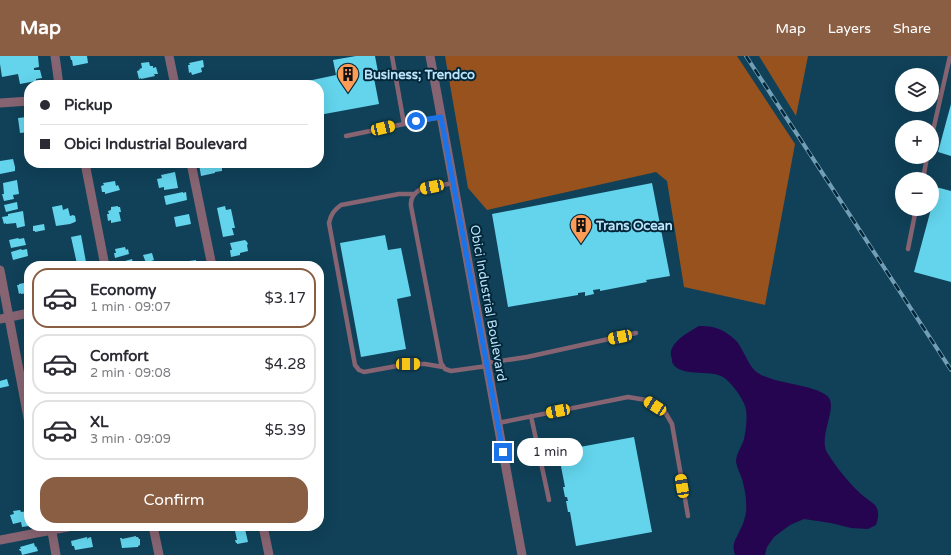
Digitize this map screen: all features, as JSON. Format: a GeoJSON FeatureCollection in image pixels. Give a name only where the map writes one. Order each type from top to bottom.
{"type":"FeatureCollection","features":[{"type":"Feature","properties":{"kind":"street"},"geometry":{"type":"LineString","coordinates":[[54,56],[58,80]]}},
{"type":"Feature","properties":{"kind":"street"},"geometry":{"type":"LineString","coordinates":[[169,56],[174,80]]}},
{"type":"Feature","properties":{"kind":"street","name":"Obici Industrial Boulevard"},"geometry":{"type":"LineString","coordinates":[[430,56],[522,555]]}},
{"type":"Feature","properties":{"kind":"street"},"geometry":{"type":"LineString","coordinates":[[0,103],[24,101]]}},
{"type":"Feature","properties":{"kind":"street"},"geometry":{"type":"LineString","coordinates":[[86,168],[104,261]]}},
{"type":"Feature","properties":{"kind":"street"},"geometry":{"type":"LineString","coordinates":[[192,168],[211,261]]}},
{"type":"Feature","properties":{"kind":"street"},"geometry":{"type":"LineString","coordinates":[[0,270],[5,318],[24,401]]}},
{"type":"Feature","properties":{"kind":"street"},"geometry":{"type":"LineString","coordinates":[[5,318],[24,314]]}},
{"type":"Feature","properties":{"kind":"street"},"geometry":{"type":"LineString","coordinates":[[0,540],[38,531]]}},
{"type":"Feature","properties":{"kind":"street"},"geometry":{"type":"LineString","coordinates":[[52,531],[56,555]]}},
{"type":"Feature","properties":{"kind":"street"},"geometry":{"type":"LineString","coordinates":[[154,531],[159,555]]}},
{"type":"Feature","properties":{"kind":"street"},"geometry":{"type":"LineString","coordinates":[[264,531],[269,555]]}},
{"type":"Feature","properties":{"kind":"lane"},"geometry":{"type":"LineString","coordinates":[[392,56],[404,124]]}},
{"type":"Feature","properties":{"kind":"lane"},"geometry":{"type":"LineString","coordinates":[[936,120],[950,63],[950,56]]}},
{"type":"Feature","properties":{"kind":"lane"},"geometry":{"type":"LineString","coordinates":[[346,136],[441,117]]}},
{"type":"Feature","properties":{"kind":"lane"},"geometry":{"type":"LineString","coordinates":[[443,367],[436,341],[411,200],[414,194],[421,189],[453,183]]}},
{"type":"Feature","properties":{"kind":"lane"},"geometry":{"type":"LineString","coordinates":[[414,194],[399,194],[341,205],[335,209],[331,215],[329,223],[355,365],[359,370],[364,372],[408,364],[425,364],[443,367],[451,371],[526,357],[636,333]]}},
{"type":"Feature","properties":{"kind":"lane"},"geometry":{"type":"LineString","coordinates":[[908,249],[915,216]]}},
{"type":"Feature","properties":{"kind":"lane"},"geometry":{"type":"LineString","coordinates":[[498,423],[628,397],[646,400],[665,412],[672,424],[688,516]]}},
{"type":"Feature","properties":{"kind":"lane"},"geometry":{"type":"LineString","coordinates":[[531,416],[548,500]]}},
{"type":"Feature","properties":{"kind":"shaded area"},"geometry":{"type":"Polygon","coordinates":[[[445,56],[737,56],[795,144],[765,305],[684,287],[667,181],[656,172],[487,210],[468,188],[445,56]]]}},
{"type":"Feature","properties":{"kind":"shaded area"},"geometry":{"type":"Polygon","coordinates":[[[759,56],[808,56],[796,116],[759,56]]]}},
{"type":"Feature","properties":{"kind":"shaded area"},"geometry":{"type":"Polygon","coordinates":[[[699,326],[717,328],[732,337],[739,345],[754,370],[765,377],[807,387],[824,394],[829,398],[831,410],[826,433],[825,448],[831,459],[847,480],[877,507],[878,515],[876,525],[868,529],[851,528],[804,519],[790,525],[774,537],[767,547],[765,555],[735,555],[734,544],[743,524],[746,512],[744,487],[736,462],[745,435],[746,409],[744,402],[736,390],[723,377],[681,370],[672,362],[671,351],[676,342],[685,334],[699,326]]]}},
{"type":"Feature","properties":{"kind":"building"},"geometry":{"type":"Polygon","coordinates":[[[0,56],[38,56],[39,67],[34,68],[34,70],[40,70],[42,78],[36,80],[24,80],[24,83],[20,84],[18,74],[2,77],[0,56]]]}},
{"type":"Feature","properties":{"kind":"building"},"geometry":{"type":"Polygon","coordinates":[[[70,56],[87,56],[88,63],[73,66],[70,56]]]}},
{"type":"Feature","properties":{"kind":"building","name":"Business; Trendco"},"geometry":{"type":"Polygon","coordinates":[[[356,56],[375,56],[378,72],[373,73],[379,104],[324,114],[324,80],[312,80],[336,75],[333,60],[356,56]]]}},
{"type":"Feature","properties":{"kind":"building"},"geometry":{"type":"Polygon","coordinates":[[[203,60],[204,67],[201,68],[202,72],[192,75],[191,72],[189,73],[189,63],[203,60]]]}},
{"type":"Feature","properties":{"kind":"building"},"geometry":{"type":"Polygon","coordinates":[[[149,62],[150,66],[153,66],[153,68],[156,67],[158,74],[139,79],[137,71],[142,68],[141,63],[149,62]]]}},
{"type":"Feature","properties":{"kind":"building"},"geometry":{"type":"Polygon","coordinates":[[[951,104],[951,156],[939,152],[951,104]]]}},
{"type":"Feature","properties":{"kind":"building"},"geometry":{"type":"Polygon","coordinates":[[[24,117],[24,133],[20,133],[18,118],[24,117]]]}},
{"type":"Feature","properties":{"kind":"building"},"geometry":{"type":"Polygon","coordinates":[[[13,159],[15,171],[0,174],[0,161],[13,159]]]}},
{"type":"Feature","properties":{"kind":"building"},"geometry":{"type":"Polygon","coordinates":[[[200,168],[222,168],[222,171],[201,176],[200,168]]]}},
{"type":"Feature","properties":{"kind":"building"},"geometry":{"type":"Polygon","coordinates":[[[175,172],[178,188],[164,190],[164,187],[159,188],[157,179],[162,178],[161,175],[175,172]]]}},
{"type":"Feature","properties":{"kind":"building"},"geometry":{"type":"Polygon","coordinates":[[[17,180],[19,194],[13,195],[14,199],[4,201],[2,194],[4,194],[3,183],[17,180]]]}},
{"type":"Feature","properties":{"kind":"building"},"geometry":{"type":"Polygon","coordinates":[[[115,181],[116,186],[118,185],[120,190],[105,194],[105,192],[102,192],[101,186],[104,185],[103,183],[115,181]]]}},
{"type":"Feature","properties":{"kind":"building","name":"Trans Ocean"},"geometry":{"type":"Polygon","coordinates":[[[652,183],[670,276],[600,291],[600,289],[593,290],[594,294],[585,296],[585,292],[578,293],[578,295],[508,307],[492,214],[652,183]]]}},
{"type":"Feature","properties":{"kind":"building"},"geometry":{"type":"Polygon","coordinates":[[[939,188],[951,191],[951,282],[914,272],[929,216],[939,216],[939,188]]]}},
{"type":"Feature","properties":{"kind":"building"},"geometry":{"type":"Polygon","coordinates":[[[186,192],[187,200],[166,205],[164,196],[186,192]]]}},
{"type":"Feature","properties":{"kind":"building"},"geometry":{"type":"Polygon","coordinates":[[[17,202],[18,209],[6,212],[4,205],[17,202]]]}},
{"type":"Feature","properties":{"kind":"building"},"geometry":{"type":"Polygon","coordinates":[[[62,205],[63,210],[68,208],[70,216],[75,216],[76,221],[70,224],[56,226],[52,207],[62,205]]]}},
{"type":"Feature","properties":{"kind":"building"},"geometry":{"type":"Polygon","coordinates":[[[225,206],[226,210],[231,209],[235,228],[232,228],[234,235],[223,237],[217,208],[225,206]]]}},
{"type":"Feature","properties":{"kind":"building"},"geometry":{"type":"Polygon","coordinates":[[[111,207],[120,207],[121,212],[119,212],[121,221],[111,223],[111,220],[108,221],[108,211],[111,210],[111,207]]]}},
{"type":"Feature","properties":{"kind":"building"},"geometry":{"type":"Polygon","coordinates":[[[23,211],[25,226],[17,228],[16,223],[4,224],[2,217],[8,216],[8,214],[23,211]]]}},
{"type":"Feature","properties":{"kind":"building"},"geometry":{"type":"Polygon","coordinates":[[[189,214],[191,224],[176,227],[174,217],[189,214]]]}},
{"type":"Feature","properties":{"kind":"building"},"geometry":{"type":"Polygon","coordinates":[[[44,224],[45,230],[33,231],[33,226],[44,224]]]}},
{"type":"Feature","properties":{"kind":"building"},"geometry":{"type":"Polygon","coordinates":[[[81,235],[86,261],[76,261],[71,237],[81,235]]]}},
{"type":"Feature","properties":{"kind":"building"},"geometry":{"type":"Polygon","coordinates":[[[385,235],[388,250],[401,248],[411,296],[397,299],[406,349],[361,357],[340,243],[385,235]]]}},
{"type":"Feature","properties":{"kind":"building"},"geometry":{"type":"Polygon","coordinates":[[[24,238],[26,245],[11,248],[9,240],[24,238]]]}},
{"type":"Feature","properties":{"kind":"building"},"geometry":{"type":"Polygon","coordinates":[[[245,240],[248,244],[248,251],[231,257],[230,250],[232,250],[230,243],[245,240]]]}},
{"type":"Feature","properties":{"kind":"building"},"geometry":{"type":"Polygon","coordinates":[[[125,247],[126,250],[128,249],[129,254],[115,258],[115,249],[125,247]]]}},
{"type":"Feature","properties":{"kind":"building"},"geometry":{"type":"Polygon","coordinates":[[[27,249],[28,256],[13,260],[11,252],[27,249]]]}},
{"type":"Feature","properties":{"kind":"building"},"geometry":{"type":"Polygon","coordinates":[[[152,253],[154,260],[145,261],[143,255],[152,253]]]}},
{"type":"Feature","properties":{"kind":"building"},"geometry":{"type":"Polygon","coordinates":[[[24,283],[24,294],[19,294],[17,285],[24,283]]]}},
{"type":"Feature","properties":{"kind":"building"},"geometry":{"type":"Polygon","coordinates":[[[7,379],[9,386],[0,388],[0,381],[7,379]]]}},
{"type":"Feature","properties":{"kind":"building"},"geometry":{"type":"Polygon","coordinates":[[[634,437],[652,532],[576,546],[570,512],[568,512],[566,501],[568,501],[567,497],[565,497],[563,487],[565,487],[558,451],[634,437]]]}},
{"type":"Feature","properties":{"kind":"building"},"geometry":{"type":"Polygon","coordinates":[[[20,510],[21,512],[24,512],[24,527],[22,527],[21,522],[13,524],[10,515],[14,514],[13,511],[20,510]]]}},
{"type":"Feature","properties":{"kind":"building"},"geometry":{"type":"Polygon","coordinates":[[[235,531],[245,531],[248,542],[237,544],[235,540],[237,540],[235,531]]]}},
{"type":"Feature","properties":{"kind":"building"},"geometry":{"type":"Polygon","coordinates":[[[136,536],[140,539],[140,545],[138,547],[122,548],[120,538],[122,539],[136,536]]]}},
{"type":"Feature","properties":{"kind":"building"},"geometry":{"type":"Polygon","coordinates":[[[87,537],[88,540],[88,538],[91,537],[93,547],[75,550],[71,541],[87,537]]]}},
{"type":"Feature","properties":{"kind":"building"},"geometry":{"type":"Polygon","coordinates":[[[34,543],[38,551],[22,555],[19,549],[21,549],[20,547],[34,543]]]}},
{"type":"Feature","properties":{"kind":"railway"},"geometry":{"type":"LineString","coordinates":[[746,56],[951,370]]}},
{"type":"Feature","properties":{"kind":"place","name":"Business; Trendco"},"geometry":{"type":"Point","coordinates":[348,94]}},
{"type":"Feature","properties":{"kind":"place","name":"Trans Ocean"},"geometry":{"type":"Point","coordinates":[581,244]}},
{"type":"Feature","properties":{"kind":"route"},"geometry":{"type":"LineString","coordinates":[[416,121],[441,117],[503,452]]}}]}
